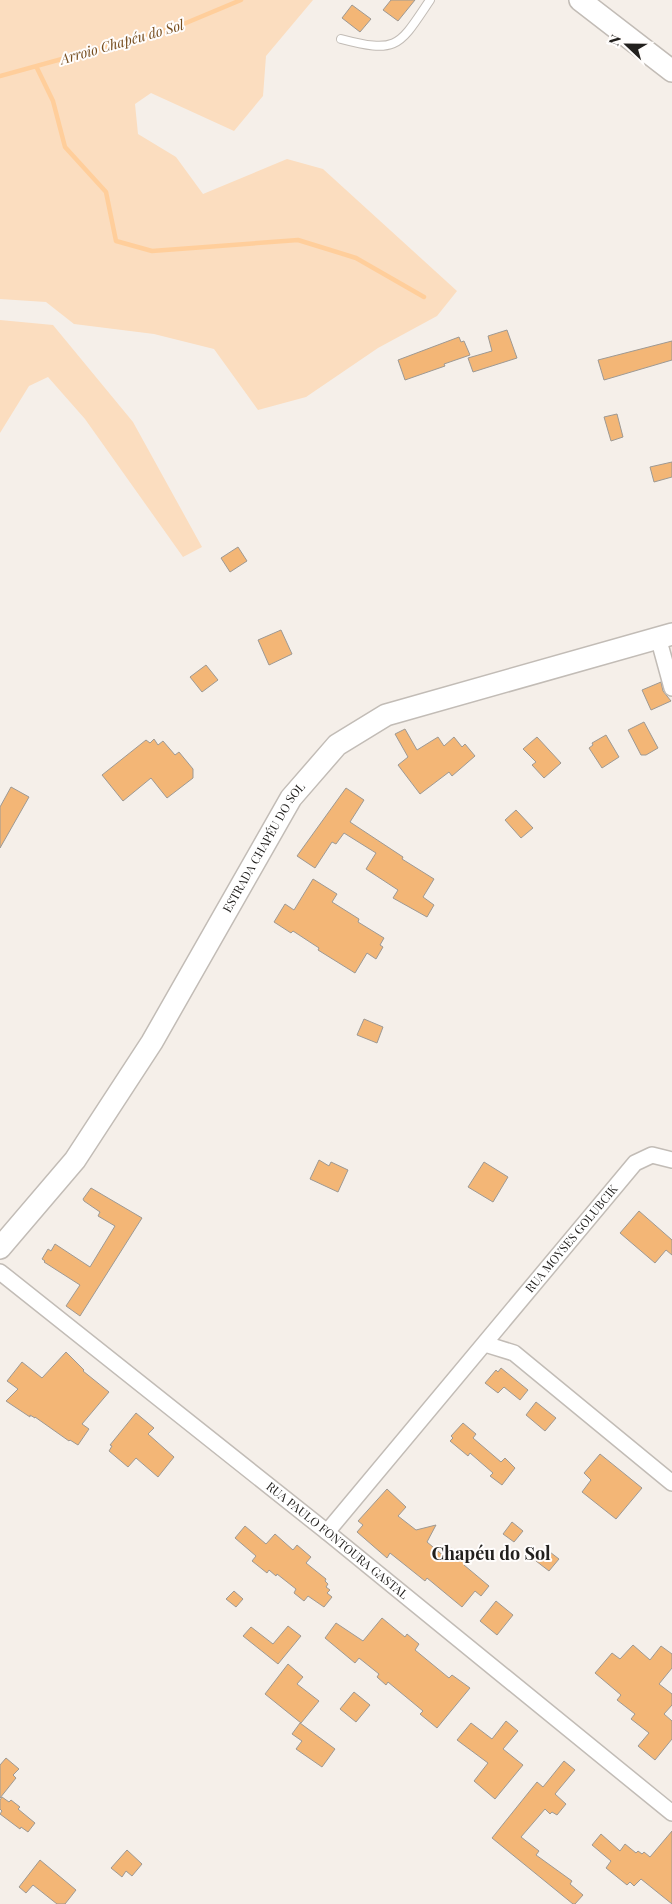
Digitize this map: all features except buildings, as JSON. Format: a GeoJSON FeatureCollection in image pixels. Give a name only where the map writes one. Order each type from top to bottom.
{"type":"FeatureCollection","features":[{"type":"Feature","properties":{"kind":"main road"},"geometry":{"type":"LineString","coordinates":[[580,0],[672,71]]}},
{"type":"Feature","properties":{"kind":"main road","name":"ESTRADA CHAPÉU DO SOL"},"geometry":{"type":"LineString","coordinates":[[0,1248],[75,1160],[152,1042],[290,798],[337,745],[386,715],[665,636]]}},
{"type":"Feature","properties":{"kind":"street"},"geometry":{"type":"LineString","coordinates":[[665,636],[672,688]]}},
{"type":"Feature","properties":{"kind":"street","name":"RUA MOYSES GOLUBCIK"},"geometry":{"type":"LineString","coordinates":[[327,1532],[635,1164],[652,1155],[672,1160]]}},
{"type":"Feature","properties":{"kind":"street","name":"RUA PAULO FONTOURA GASTAL"},"geometry":{"type":"LineString","coordinates":[[0,1272],[327,1532],[672,1813]]}},
{"type":"Feature","properties":{"kind":"street"},"geometry":{"type":"LineString","coordinates":[[485,1344],[514,1353],[672,1483]]}},
{"type":"Feature","properties":{"kind":"lane"},"geometry":{"type":"LineString","coordinates":[[341,39],[362,45],[381,47],[397,43],[406,36],[430,0]]}},
{"type":"Feature","properties":{"kind":"shaded area"},"geometry":{"type":"Polygon","coordinates":[[[0,0],[313,0],[266,56],[263,96],[234,131],[151,93],[135,104],[138,134],[176,157],[203,194],[287,159],[323,169],[457,291],[437,316],[378,348],[306,397],[258,410],[214,349],[154,334],[74,324],[46,302],[0,299],[0,0]]]}},
{"type":"Feature","properties":{"kind":"shaded area"},"geometry":{"type":"Polygon","coordinates":[[[0,320],[53,325],[133,422],[202,547],[183,557],[85,419],[48,377],[29,386],[0,433],[0,320]]]}},
{"type":"Feature","properties":{"kind":"waterway","name":"Arroio Chapéu do Sol"},"geometry":{"type":"LineString","coordinates":[[0,76],[174,28],[241,0]]}},
{"type":"Feature","properties":{"kind":"waterway"},"geometry":{"type":"LineString","coordinates":[[36,66],[53,101],[65,147],[106,192],[116,241],[152,251],[298,240],[356,258],[424,297]]}},
{"type":"Feature","properties":{"kind":"district","name":"Chapéu do Sol"},"geometry":{"type":"Point","coordinates":[491,1554]}}]}
